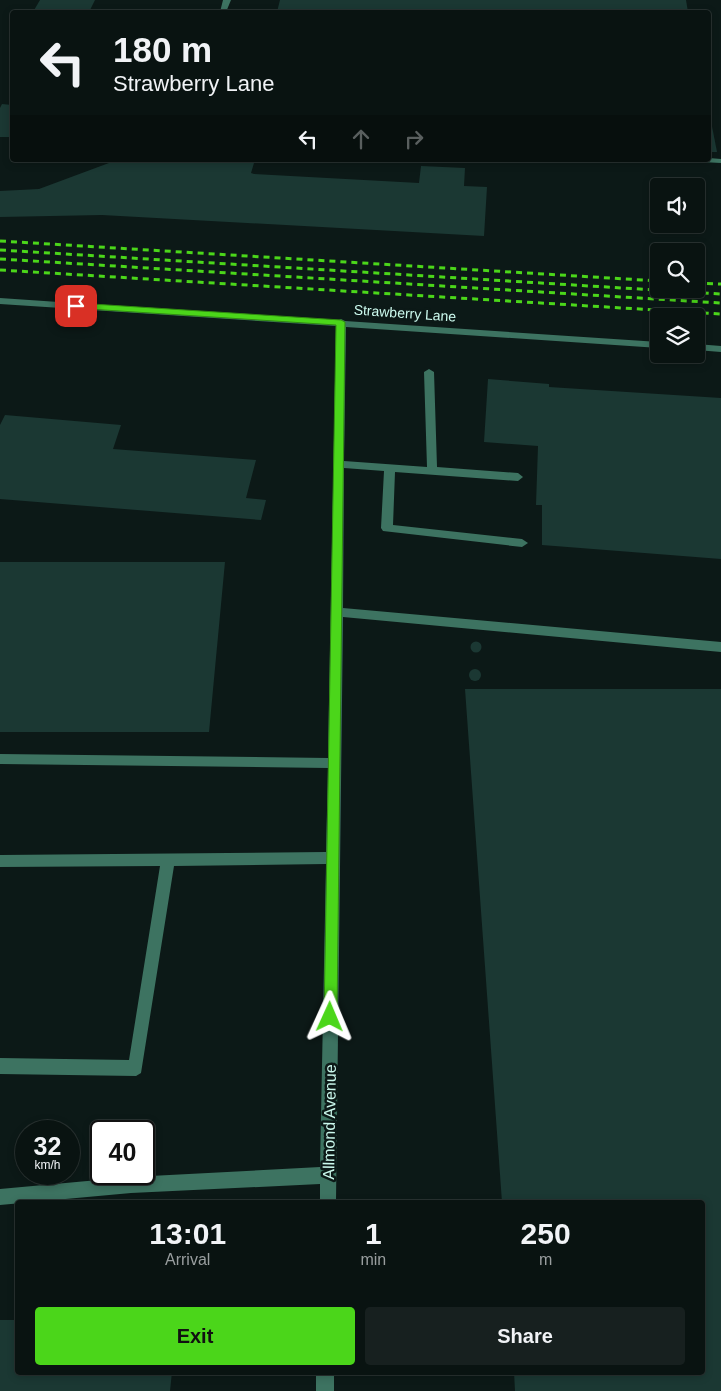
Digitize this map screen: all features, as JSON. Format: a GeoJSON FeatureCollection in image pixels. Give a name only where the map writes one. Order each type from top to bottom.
{"type":"FeatureCollection","features":[{"type":"Feature","properties":{"kind":"street","name":"Strawberry Lane"},"geometry":{"type":"LineString","coordinates":[[0,301],[341,322],[650,344]]}},
{"type":"Feature","properties":{"kind":"street","name":"Allmond Avenue"},"geometry":{"type":"LineString","coordinates":[[328,1200],[341,322]]}},
{"type":"Feature","properties":{"kind":"street"},"geometry":{"type":"LineString","coordinates":[[705,348],[721,349]]}},
{"type":"Feature","properties":{"kind":"street"},"geometry":{"type":"LineString","coordinates":[[429,372],[432,470]]}},
{"type":"Feature","properties":{"kind":"street"},"geometry":{"type":"LineString","coordinates":[[339,464],[518,477]]}},
{"type":"Feature","properties":{"kind":"street"},"geometry":{"type":"LineString","coordinates":[[390,468],[387,528],[522,542]]}},
{"type":"Feature","properties":{"kind":"street"},"geometry":{"type":"LineString","coordinates":[[336,612],[721,647]]}},
{"type":"Feature","properties":{"kind":"street"},"geometry":{"type":"LineString","coordinates":[[0,759],[334,763]]}},
{"type":"Feature","properties":{"kind":"street"},"geometry":{"type":"LineString","coordinates":[[0,861],[333,858]]}},
{"type":"Feature","properties":{"kind":"street"},"geometry":{"type":"LineString","coordinates":[[0,1066],[136,1068],[168,859]]}},
{"type":"Feature","properties":{"kind":"street"},"geometry":{"type":"LineString","coordinates":[[0,1197],[131,1185],[328,1175]]}},
{"type":"Feature","properties":{"kind":"street"},"geometry":{"type":"LineString","coordinates":[[325,1375],[325,1391]]}},
{"type":"Feature","properties":{"kind":"building"},"geometry":{"type":"Polygon","coordinates":[[[40,0],[95,0],[90,10],[34,10],[40,0]]]}},
{"type":"Feature","properties":{"kind":"building"},"geometry":{"type":"Polygon","coordinates":[[[280,0],[686,0],[688,10],[278,10],[280,0]]]}},
{"type":"Feature","properties":{"kind":"building"},"geometry":{"type":"Polygon","coordinates":[[[2,104],[10,105],[10,137],[0,137],[0,108],[2,104]]]}},
{"type":"Feature","properties":{"kind":"building"},"geometry":{"type":"Polygon","coordinates":[[[711,121],[717,152],[711,152],[711,121]]]}},
{"type":"Feature","properties":{"kind":"building"},"geometry":{"type":"Polygon","coordinates":[[[112,162],[254,163],[251,173],[254,174],[419,183],[421,166],[465,168],[464,186],[487,187],[484,236],[102,215],[0,217],[0,191],[39,189],[112,162]]]}},
{"type":"Feature","properties":{"kind":"building"},"geometry":{"type":"Polygon","coordinates":[[[488,379],[549,384],[549,387],[721,398],[721,559],[542,545],[542,505],[536,505],[538,446],[484,442],[488,379]]]}},
{"type":"Feature","properties":{"kind":"building"},"geometry":{"type":"Polygon","coordinates":[[[5,415],[121,425],[113,449],[256,460],[246,498],[266,500],[261,520],[0,499],[0,425],[5,415]]]}},
{"type":"Feature","properties":{"kind":"building"},"geometry":{"type":"Polygon","coordinates":[[[0,562],[225,562],[209,732],[0,732],[0,562]]]}},
{"type":"Feature","properties":{"kind":"building"},"geometry":{"type":"Polygon","coordinates":[[[476,641],[482,647],[476,653],[470,647],[476,641]]]}},
{"type":"Feature","properties":{"kind":"building"},"geometry":{"type":"Polygon","coordinates":[[[475,669],[481,675],[475,681],[469,675],[475,669]]]}},
{"type":"Feature","properties":{"kind":"building"},"geometry":{"type":"Polygon","coordinates":[[[465,689],[721,689],[721,1391],[515,1391],[514,1375],[705,1375],[705,1200],[502,1200],[465,689]]]}},
{"type":"Feature","properties":{"kind":"building"},"geometry":{"type":"Polygon","coordinates":[[[0,1320],[15,1320],[15,1375],[172,1375],[170,1391],[0,1391],[0,1320]]]}},
{"type":"Feature","properties":{"kind":"railway"},"geometry":{"type":"LineString","coordinates":[[0,241],[650,280]]}},
{"type":"Feature","properties":{"kind":"railway"},"geometry":{"type":"LineString","coordinates":[[0,250],[721,294]]}},
{"type":"Feature","properties":{"kind":"railway"},"geometry":{"type":"LineString","coordinates":[[0,259],[721,303]]}},
{"type":"Feature","properties":{"kind":"railway"},"geometry":{"type":"LineString","coordinates":[[0,270],[721,314]]}},
{"type":"Feature","properties":{"kind":"railway"},"geometry":{"type":"LineString","coordinates":[[705,283],[721,284]]}},
{"type":"Feature","properties":{"kind":"route"},"geometry":{"type":"LineString","coordinates":[[76,306],[341,322],[330,1017]]}}]}
